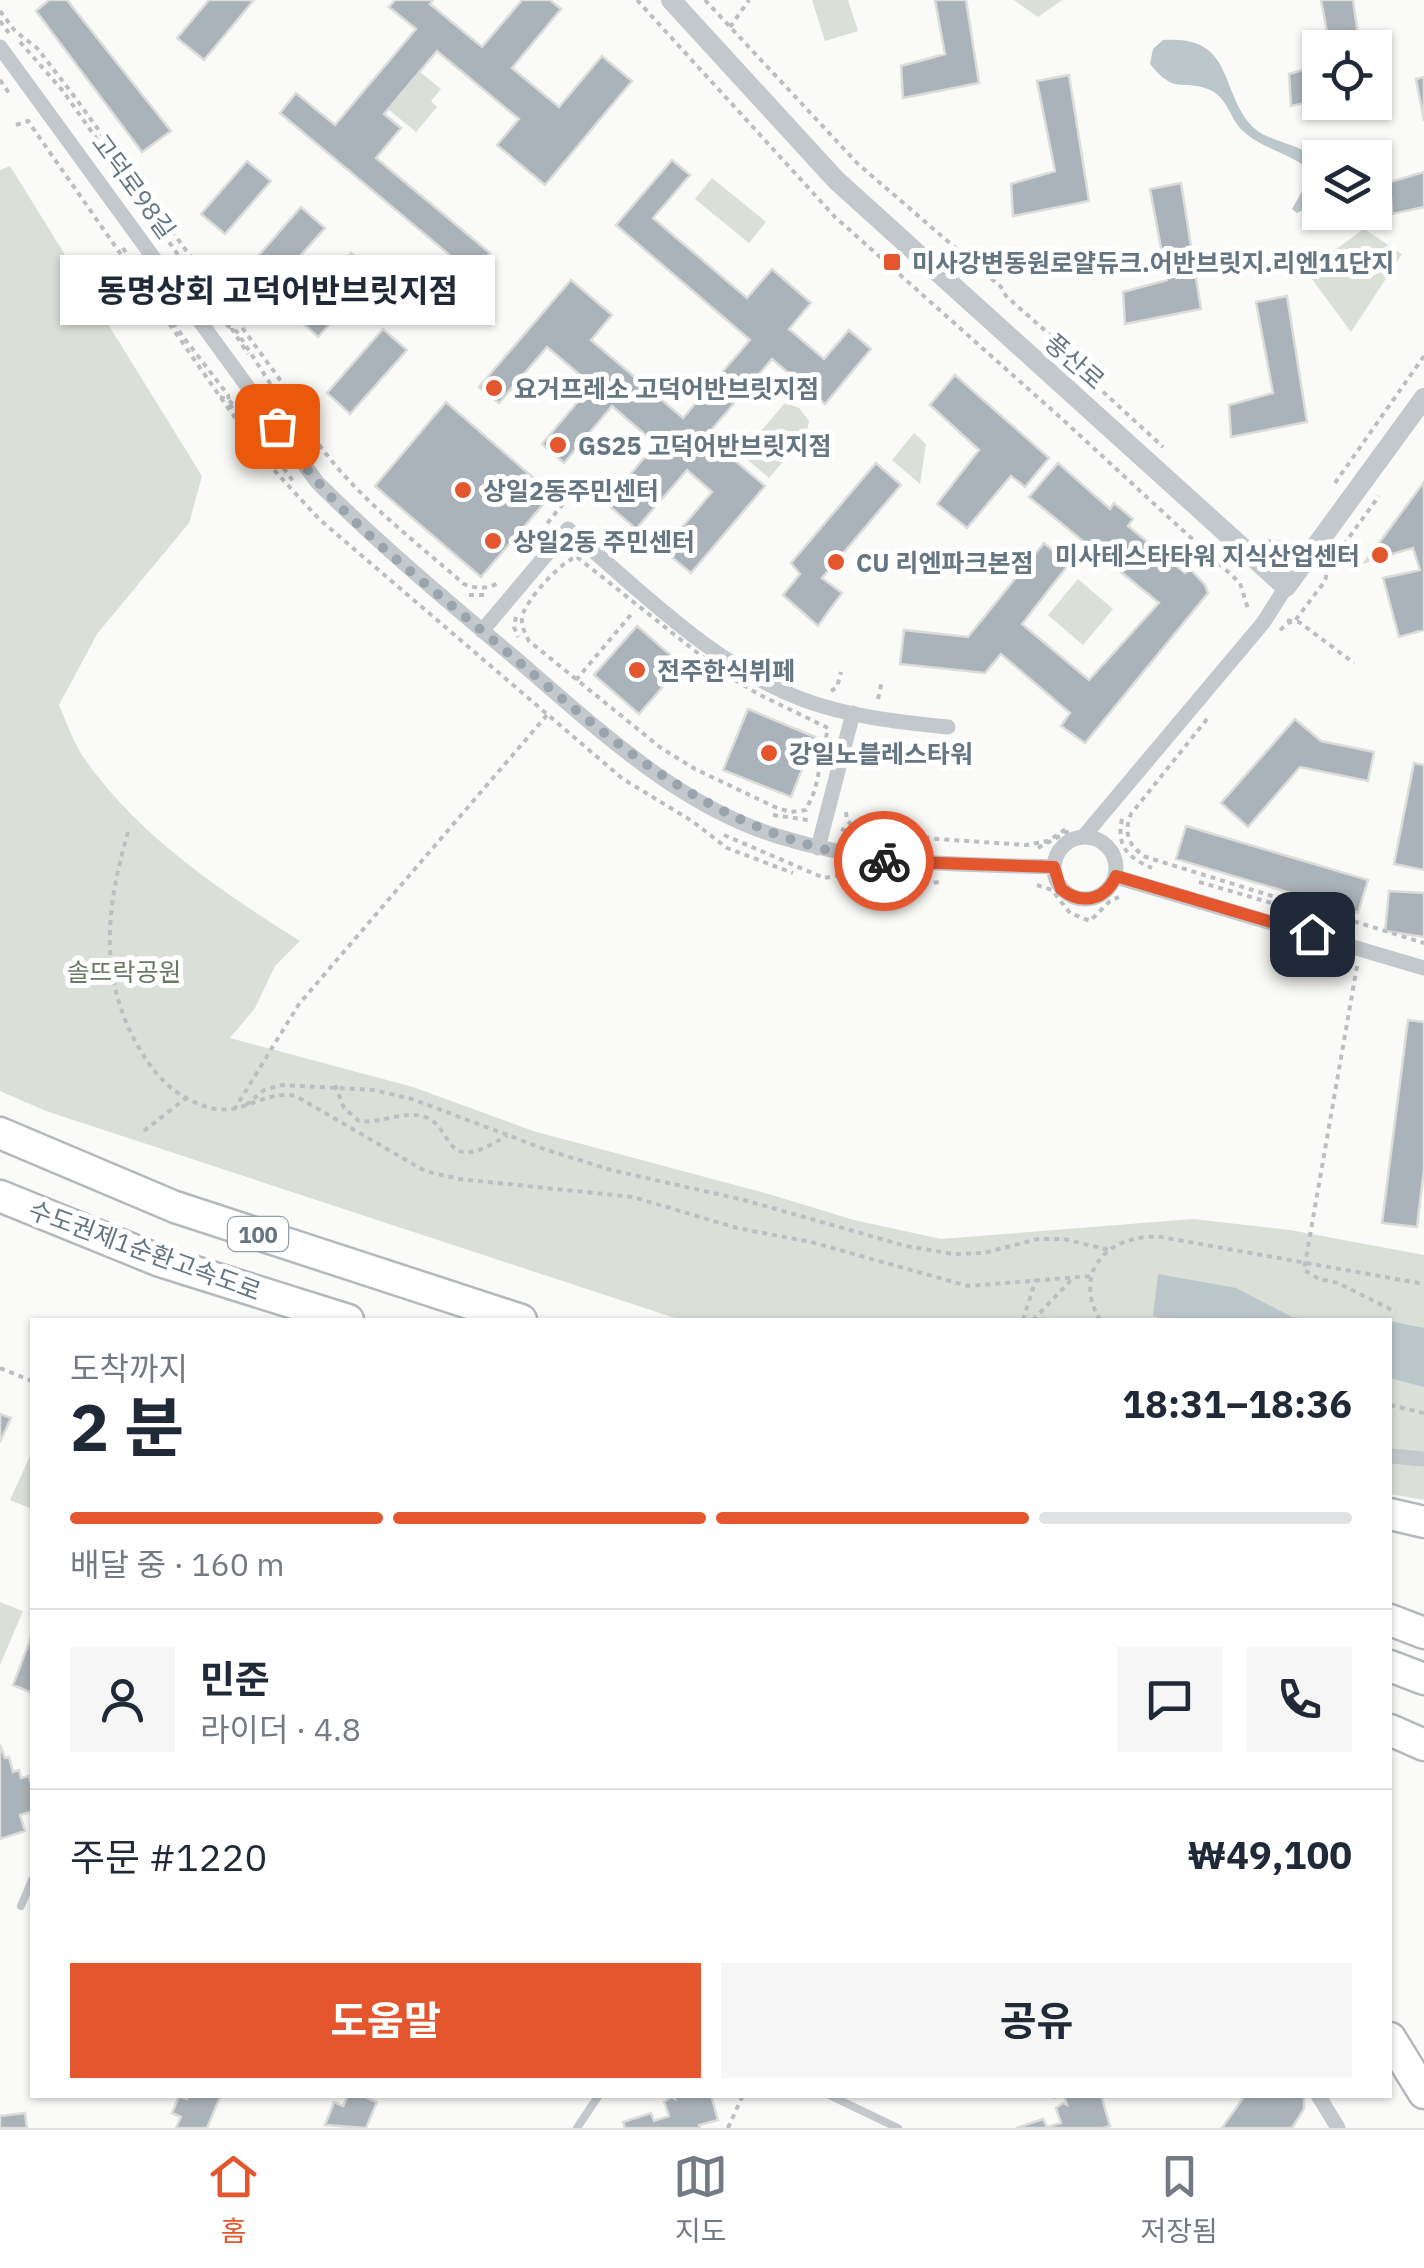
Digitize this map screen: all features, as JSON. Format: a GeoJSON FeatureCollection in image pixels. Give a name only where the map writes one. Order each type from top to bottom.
{"type":"FeatureCollection","features":[{"type":"Feature","properties":{"kind":"highway","name":"수도권제1순환고속도로"},"geometry":{"type":"LineString","coordinates":[[0,1134],[175,1207],[515,1318]]}},
{"type":"Feature","properties":{"kind":"highway","name":"수도권제1순환고속도로"},"geometry":{"type":"LineString","coordinates":[[0,1196],[160,1261],[342,1318]]}},
{"type":"Feature","properties":{"kind":"highway"},"geometry":{"type":"LineString","coordinates":[[160,1261],[293,1318]]}},
{"type":"Feature","properties":{"kind":"highway"},"geometry":{"type":"LineString","coordinates":[[1392,1514],[1424,1522]]}},
{"type":"Feature","properties":{"kind":"highway"},"geometry":{"type":"LineString","coordinates":[[1392,1621],[1424,1633]]}},
{"type":"Feature","properties":{"kind":"highway"},"geometry":{"type":"LineString","coordinates":[[1392,1667],[1424,1679]]}},
{"type":"Feature","properties":{"kind":"highway"},"geometry":{"type":"LineString","coordinates":[[1392,1731],[1424,1745]]}},
{"type":"Feature","properties":{"kind":"highway"},"geometry":{"type":"LineString","coordinates":[[1392,2041],[1424,2093]]}},
{"type":"Feature","properties":{"kind":"street","name":"풍산로"},"geometry":{"type":"LineString","coordinates":[[671,0],[836,180],[1286,587]]}},
{"type":"Feature","properties":{"kind":"street","name":"고덕로98길"},"geometry":{"type":"LineString","coordinates":[[0,47],[317,482],[374,540],[650,770],[732,818],[818,848],[907,864],[1054,867]]}},
{"type":"Feature","properties":{"kind":"street"},"geometry":{"type":"LineString","coordinates":[[1073,832],[1094,838],[1110,848],[1115,857],[1116,876],[1105,892],[1087,900],[1061,889],[1054,867],[1058,851],[1073,832],[1263,623],[1424,398]]}},
{"type":"Feature","properties":{"kind":"street"},"geometry":{"type":"LineString","coordinates":[[482,631],[568,529],[728,661],[767,684],[808,702],[884,720],[948,728]]}},
{"type":"Feature","properties":{"kind":"street"},"geometry":{"type":"LineString","coordinates":[[818,848],[854,713]]}},
{"type":"Feature","properties":{"kind":"street"},"geometry":{"type":"LineString","coordinates":[[1116,876],[1424,968]]}},
{"type":"Feature","properties":{"kind":"street"},"geometry":{"type":"LineString","coordinates":[[1392,1456],[1424,1459]]}},
{"type":"Feature","properties":{"kind":"street"},"geometry":{"type":"LineString","coordinates":[[1320,2098],[1335,2126]]}},
{"type":"Feature","properties":{"kind":"lane"},"geometry":{"type":"LineString","coordinates":[[21,1906],[30,1885]]}},
{"type":"Feature","properties":{"kind":"lane"},"geometry":{"type":"LineString","coordinates":[[577,2128],[597,2098]]}},
{"type":"Feature","properties":{"kind":"lane"},"geometry":{"type":"LineString","coordinates":[[836,2098],[898,2128]]}},
{"type":"Feature","properties":{"kind":"path"},"geometry":{"type":"LineString","coordinates":[[637,0],[835,217],[1240,583],[1249,612]]}},
{"type":"Feature","properties":{"kind":"path"},"geometry":{"type":"LineString","coordinates":[[706,0],[858,164],[1002,288],[1059,343],[1074,365],[1175,458]]}},
{"type":"Feature","properties":{"kind":"path"},"geometry":{"type":"LineString","coordinates":[[730,27],[749,0]]}},
{"type":"Feature","properties":{"kind":"path"},"geometry":{"type":"LineString","coordinates":[[0,12],[15,31],[37,48],[284,406],[295,408]]}},
{"type":"Feature","properties":{"kind":"path"},"geometry":{"type":"LineString","coordinates":[[0,21],[134,176],[286,388],[295,408],[341,475],[464,584],[484,588],[502,579]]}},
{"type":"Feature","properties":{"kind":"path"},"geometry":{"type":"LineString","coordinates":[[0,80],[11,96]]}},
{"type":"Feature","properties":{"kind":"path"},"geometry":{"type":"LineString","coordinates":[[126,181],[134,176]]}},
{"type":"Feature","properties":{"kind":"path"},"geometry":{"type":"LineString","coordinates":[[232,314],[232,329]]}},
{"type":"Feature","properties":{"kind":"path"},"geometry":{"type":"LineString","coordinates":[[1336,482],[1424,356]]}},
{"type":"Feature","properties":{"kind":"path"},"geometry":{"type":"LineString","coordinates":[[220,397],[229,400],[250,426],[250,438]]}},
{"type":"Feature","properties":{"kind":"path"},"geometry":{"type":"LineString","coordinates":[[1276,634],[1294,622],[1325,581],[1330,565],[1386,486]]}},
{"type":"Feature","properties":{"kind":"path"},"geometry":{"type":"LineString","coordinates":[[540,533],[564,504]]}},
{"type":"Feature","properties":{"kind":"path"},"geometry":{"type":"LineString","coordinates":[[1263,539],[1290,544],[1298,536]]}},
{"type":"Feature","properties":{"kind":"path"},"geometry":{"type":"LineString","coordinates":[[577,557],[683,645],[732,678],[828,728],[815,790],[806,810],[791,812],[777,808],[694,769],[638,732],[576,680],[526,634],[522,616],[529,602],[565,561],[577,557]]}},
{"type":"Feature","properties":{"kind":"path"},"geometry":{"type":"LineString","coordinates":[[425,561],[468,596],[488,594]]}},
{"type":"Feature","properties":{"kind":"path"},"geometry":{"type":"LineString","coordinates":[[576,680],[638,606]]}},
{"type":"Feature","properties":{"kind":"path"},"geometry":{"type":"LineString","coordinates":[[516,618],[514,626],[521,642],[532,654]]}},
{"type":"Feature","properties":{"kind":"path"},"geometry":{"type":"LineString","coordinates":[[1294,622],[1354,663]]}},
{"type":"Feature","properties":{"kind":"path"},"geometry":{"type":"LineString","coordinates":[[822,691],[837,687],[841,672]]}},
{"type":"Feature","properties":{"kind":"path"},"geometry":{"type":"LineString","coordinates":[[234,1110],[298,1004],[546,715]]}},
{"type":"Feature","properties":{"kind":"path"},"geometry":{"type":"LineString","coordinates":[[1206,720],[1131,814],[1127,832],[1136,850],[1146,857],[1250,892],[1424,944]]}},
{"type":"Feature","properties":{"kind":"path"},"geometry":{"type":"LineString","coordinates":[[847,804],[851,825],[873,833],[1026,846],[1073,832]]}},
{"type":"Feature","properties":{"kind":"path"},"geometry":{"type":"LineString","coordinates":[[769,814],[805,820]]}},
{"type":"Feature","properties":{"kind":"path"},"geometry":{"type":"LineString","coordinates":[[1120,829],[1124,850],[1131,858],[1159,870]]}},
{"type":"Feature","properties":{"kind":"path"},"geometry":{"type":"LineString","coordinates":[[846,830],[864,838]]}},
{"type":"Feature","properties":{"kind":"path"},"geometry":{"type":"LineString","coordinates":[[128,832],[114,883],[112,984],[125,1023],[148,1062],[166,1085],[186,1098],[234,1110],[274,1096],[296,1096],[425,1172],[632,1198],[968,1286],[1092,1276]]}},
{"type":"Feature","properties":{"kind":"path"},"geometry":{"type":"LineString","coordinates":[[993,850],[1038,848],[1073,832]]}},
{"type":"Feature","properties":{"kind":"path"},"geometry":{"type":"LineString","coordinates":[[890,842],[940,847]]}},
{"type":"Feature","properties":{"kind":"path"},"geometry":{"type":"LineString","coordinates":[[790,864],[824,878],[840,875],[892,885],[928,886],[945,882]]}},
{"type":"Feature","properties":{"kind":"path"},"geometry":{"type":"LineString","coordinates":[[1025,884],[1052,890],[1070,913],[1090,921],[1110,900],[1120,896]]}},
{"type":"Feature","properties":{"kind":"path"},"geometry":{"type":"LineString","coordinates":[[1357,970],[1304,1270],[1396,1312]]}},
{"type":"Feature","properties":{"kind":"path"},"geometry":{"type":"LineString","coordinates":[[243,1108],[274,1086],[335,1086],[412,1099],[611,1170],[744,1200],[906,1246],[953,1254],[984,1252],[1038,1239],[1064,1239],[1108,1250]]}},
{"type":"Feature","properties":{"kind":"path"},"geometry":{"type":"LineString","coordinates":[[335,1086],[344,1108],[359,1121],[423,1116],[431,1120],[450,1146],[461,1152],[474,1152],[507,1135]]}},
{"type":"Feature","properties":{"kind":"path"},"geometry":{"type":"LineString","coordinates":[[144,1131],[186,1098]]}},
{"type":"Feature","properties":{"kind":"path"},"geometry":{"type":"LineString","coordinates":[[1099,1318],[1091,1297],[1092,1276],[1117,1242],[1145,1236],[1424,1284]]}},
{"type":"Feature","properties":{"kind":"path"},"geometry":{"type":"LineString","coordinates":[[1034,1318],[1076,1275]]}},
{"type":"Feature","properties":{"kind":"path"},"geometry":{"type":"LineString","coordinates":[[1024,1318],[1036,1279]]}},
{"type":"Feature","properties":{"kind":"path"},"geometry":{"type":"LineString","coordinates":[[0,1368],[30,1380]]}},
{"type":"Feature","properties":{"kind":"path"},"geometry":{"type":"LineString","coordinates":[[1392,1405],[1424,1413]]}},
{"type":"Feature","properties":{"kind":"path"},"geometry":{"type":"LineString","coordinates":[[728,2128],[742,2098]]}},
{"type":"Feature","properties":{"kind":"green space"},"geometry":{"type":"Polygon","coordinates":[[[812,0],[848,0],[858,31],[825,41],[812,0]]]}},
{"type":"Feature","properties":{"kind":"green space"},"geometry":{"type":"Polygon","coordinates":[[[1014,0],[1062,0],[1038,17],[1014,0]]]}},
{"type":"Feature","properties":{"kind":"green space"},"geometry":{"type":"Polygon","coordinates":[[[420,72],[441,89],[431,101],[437,107],[416,132],[388,109],[420,72]]]}},
{"type":"Feature","properties":{"kind":"green space","name":"솔뜨락공원"},"geometry":{"type":"Polygon","coordinates":[[[10,166],[202,476],[189,523],[97,634],[59,705],[82,755],[131,814],[212,883],[300,941],[275,966],[255,1008],[230,1038],[413,1087],[533,1131],[854,1220],[941,1239],[1193,1219],[1290,1230],[1424,1255],[1424,1500],[1392,1494],[1392,1318],[675,1318],[46,1111],[0,1091],[0,170],[10,166]]]}},
{"type":"Feature","properties":{"kind":"green space"},"geometry":{"type":"Polygon","coordinates":[[[712,178],[766,222],[749,243],[695,199],[712,178]]]}},
{"type":"Feature","properties":{"kind":"green space"},"geometry":{"type":"Polygon","coordinates":[[[1363,230],[1402,254],[1351,332],[1306,271],[1363,230]]]}},
{"type":"Feature","properties":{"kind":"green space"},"geometry":{"type":"Polygon","coordinates":[[[785,403],[799,408],[809,421],[806,435],[769,478],[741,454],[785,403]]]}},
{"type":"Feature","properties":{"kind":"green space"},"geometry":{"type":"Polygon","coordinates":[[[914,433],[926,444],[920,484],[892,460],[914,433]]]}},
{"type":"Feature","properties":{"kind":"green space"},"geometry":{"type":"Polygon","coordinates":[[[1078,579],[1113,609],[1083,645],[1048,615],[1078,579]]]}},
{"type":"Feature","properties":{"kind":"green space"},"geometry":{"type":"Polygon","coordinates":[[[30,1456],[30,1508],[10,1500],[30,1456]]]}},
{"type":"Feature","properties":{"kind":"green space"},"geometry":{"type":"Polygon","coordinates":[[[0,1602],[23,1611],[0,1665],[0,1602]]]}},
{"type":"Feature","properties":{"kind":"shaded area"},"geometry":{"type":"Polygon","coordinates":[[[1163,40],[1186,41],[1214,55],[1251,125],[1302,150],[1302,165],[1247,135],[1212,91],[1167,81],[1150,64],[1153,49],[1163,40]]]}},
{"type":"Feature","properties":{"kind":"shaded area"},"geometry":{"type":"Polygon","coordinates":[[[1302,191],[1302,210],[1297,213],[1292,209],[1302,191]]]}},
{"type":"Feature","properties":{"kind":"shaded area"},"geometry":{"type":"Polygon","coordinates":[[[1158,1274],[1236,1288],[1299,1318],[1160,1318],[1153,1316],[1158,1274]]]}},
{"type":"Feature","properties":{"kind":"shaded area"},"geometry":{"type":"Polygon","coordinates":[[[1392,1321],[1424,1328],[1424,1387],[1392,1379],[1392,1321]]]}},
{"type":"Feature","properties":{"kind":"building"},"geometry":{"type":"Polygon","coordinates":[[[49,0],[67,0],[171,131],[142,152],[36,11],[49,0]]]}},
{"type":"Feature","properties":{"kind":"building"},"geometry":{"type":"Polygon","coordinates":[[[209,0],[254,0],[204,60],[177,38],[209,0]]]}},
{"type":"Feature","properties":{"kind":"building"},"geometry":{"type":"Polygon","coordinates":[[[395,0],[433,0],[430,4],[482,47],[522,0],[550,0],[561,9],[512,68],[559,107],[602,56],[632,81],[545,185],[497,145],[519,119],[437,51],[384,114],[401,128],[376,158],[490,253],[441,311],[420,294],[452,257],[280,113],[296,93],[335,125],[416,29],[389,7],[395,0]]]}},
{"type":"Feature","properties":{"kind":"building"},"geometry":{"type":"Polygon","coordinates":[[[935,0],[966,0],[979,83],[903,98],[901,66],[945,54],[935,0]]]}},
{"type":"Feature","properties":{"kind":"building"},"geometry":{"type":"Polygon","coordinates":[[[1321,0],[1353,0],[1357,30],[1327,30],[1321,0]]]}},
{"type":"Feature","properties":{"kind":"building"},"geometry":{"type":"Polygon","coordinates":[[[1302,70],[1302,104],[1291,106],[1289,74],[1302,70]]]}},
{"type":"Feature","properties":{"kind":"building"},"geometry":{"type":"Polygon","coordinates":[[[1069,75],[1089,201],[1013,216],[1011,184],[1055,171],[1037,81],[1069,75]]]}},
{"type":"Feature","properties":{"kind":"building"},"geometry":{"type":"Polygon","coordinates":[[[1424,77],[1424,121],[1416,79],[1424,77]]]}},
{"type":"Feature","properties":{"kind":"building"},"geometry":{"type":"Polygon","coordinates":[[[672,160],[690,175],[653,218],[747,298],[772,269],[811,303],[789,329],[824,359],[849,330],[871,349],[825,404],[772,359],[706,436],[765,486],[691,573],[663,550],[712,492],[687,470],[636,529],[606,503],[656,444],[612,406],[564,463],[542,444],[592,385],[547,347],[499,403],[479,387],[571,280],[612,315],[591,340],[683,418],[750,340],[616,225],[672,160]]]}},
{"type":"Feature","properties":{"kind":"building"},"geometry":{"type":"Polygon","coordinates":[[[247,161],[271,181],[225,234],[201,214],[247,161]]]}},
{"type":"Feature","properties":{"kind":"building"},"geometry":{"type":"Polygon","coordinates":[[[1424,172],[1424,207],[1392,214],[1392,181],[1424,172]]]}},
{"type":"Feature","properties":{"kind":"building"},"geometry":{"type":"Polygon","coordinates":[[[1181,183],[1201,309],[1125,324],[1123,292],[1167,280],[1150,189],[1181,183]]]}},
{"type":"Feature","properties":{"kind":"building"},"geometry":{"type":"Polygon","coordinates":[[[301,207],[325,228],[268,292],[245,271],[301,207]]]}},
{"type":"Feature","properties":{"kind":"building"},"geometry":{"type":"Polygon","coordinates":[[[351,253],[375,274],[318,337],[295,316],[351,253]]]}},
{"type":"Feature","properties":{"kind":"building"},"geometry":{"type":"Polygon","coordinates":[[[1287,296],[1307,422],[1231,437],[1229,405],[1273,393],[1256,302],[1287,296]]]}},
{"type":"Feature","properties":{"kind":"building"},"geometry":{"type":"Polygon","coordinates":[[[383,329],[407,350],[350,414],[327,393],[383,329]]]}},
{"type":"Feature","properties":{"kind":"building"},"geometry":{"type":"Polygon","coordinates":[[[955,375],[1049,458],[1025,487],[1011,476],[967,528],[937,504],[979,450],[930,405],[955,375]]]}},
{"type":"Feature","properties":{"kind":"building","name":"상일2동주민센터"},"geometry":{"type":"Polygon","coordinates":[[[446,402],[552,494],[481,577],[375,486],[446,402]]]}},
{"type":"Feature","properties":{"kind":"building"},"geometry":{"type":"Polygon","coordinates":[[[876,463],[901,485],[822,578],[842,593],[818,626],[783,595],[800,574],[791,563],[876,463]]]}},
{"type":"Feature","properties":{"kind":"building"},"geometry":{"type":"Polygon","coordinates":[[[1058,463],[1110,509],[1114,503],[1133,519],[1128,526],[1185,573],[1190,569],[1208,593],[1085,743],[1061,726],[1070,713],[1001,654],[985,673],[900,664],[904,630],[968,637],[1044,543],[1069,564],[1022,624],[1089,680],[1159,603],[1029,497],[1058,463]]]}},
{"type":"Feature","properties":{"kind":"building","name":"미사테스타타워 지식산업센터"},"geometry":{"type":"Polygon","coordinates":[[[1424,482],[1424,630],[1399,637],[1383,578],[1420,570],[1413,548],[1365,562],[1424,482]]]}},
{"type":"Feature","properties":{"kind":"building"},"geometry":{"type":"Polygon","coordinates":[[[637,626],[682,665],[639,714],[594,675],[637,626]]]}},
{"type":"Feature","properties":{"kind":"building","name":"강일노블레스타워"},"geometry":{"type":"Polygon","coordinates":[[[748,709],[815,737],[791,797],[723,770],[748,709]]]}},
{"type":"Feature","properties":{"kind":"building"},"geometry":{"type":"Polygon","coordinates":[[[1295,719],[1321,741],[1374,752],[1368,781],[1300,767],[1248,827],[1221,803],[1295,719]]]}},
{"type":"Feature","properties":{"kind":"building"},"geometry":{"type":"Polygon","coordinates":[[[1414,763],[1424,765],[1424,870],[1394,864],[1414,763]]]}},
{"type":"Feature","properties":{"kind":"building"},"geometry":{"type":"Polygon","coordinates":[[[1186,826],[1368,880],[1358,913],[1176,859],[1186,826]]]}},
{"type":"Feature","properties":{"kind":"building"},"geometry":{"type":"Polygon","coordinates":[[[1389,891],[1424,893],[1424,937],[1385,931],[1389,891]]]}},
{"type":"Feature","properties":{"kind":"building"},"geometry":{"type":"Polygon","coordinates":[[[1408,1020],[1424,1022],[1424,1169],[1417,1227],[1382,1223],[1408,1020]]]}},
{"type":"Feature","properties":{"kind":"building"},"geometry":{"type":"Polygon","coordinates":[[[0,1414],[11,1418],[0,1442],[0,1414]]]}},
{"type":"Feature","properties":{"kind":"building"},"geometry":{"type":"Polygon","coordinates":[[[30,1640],[30,1692],[13,1685],[30,1640]]]}},
{"type":"Feature","properties":{"kind":"building"},"geometry":{"type":"Polygon","coordinates":[[[0,1745],[13,1772],[19,1770],[21,1778],[29,1776],[30,1812],[20,1815],[25,1831],[0,1839],[0,1745]]]}},
{"type":"Feature","properties":{"kind":"building"},"geometry":{"type":"Polygon","coordinates":[[[178,2098],[220,2098],[207,2128],[176,2128],[181,2117],[172,2113],[178,2098]]]}},
{"type":"Feature","properties":{"kind":"building"},"geometry":{"type":"Polygon","coordinates":[[[347,2098],[377,2102],[366,2128],[325,2125],[334,2102],[343,2106],[347,2098]]]}},
{"type":"Feature","properties":{"kind":"building"},"geometry":{"type":"Polygon","coordinates":[[[712,2098],[718,2120],[699,2125],[700,2128],[625,2128],[623,2122],[651,2113],[654,2121],[669,2116],[664,2102],[712,2098]]]}},
{"type":"Feature","properties":{"kind":"building"},"geometry":{"type":"Polygon","coordinates":[[[1065,2098],[1102,2098],[1110,2126],[1016,2128],[1043,2119],[1047,2127],[1061,2123],[1056,2108],[1067,2105],[1065,2098]]]}},
{"type":"Feature","properties":{"kind":"building"},"geometry":{"type":"Polygon","coordinates":[[[1243,2098],[1304,2098],[1304,2109],[1292,2128],[1222,2128],[1243,2098]]]}},
{"type":"Feature","properties":{"kind":"building"},"geometry":{"type":"Polygon","coordinates":[[[25,2113],[27,2128],[0,2128],[0,2116],[25,2113]]]}},
{"type":"Feature","properties":{"kind":"way so far"},"geometry":{"type":"LineString","coordinates":[[277,426],[317,482],[374,540],[650,770],[753,827],[818,848],[884,861]]}},
{"type":"Feature","properties":{"kind":"place","name":"미사강변동원로얄듀크.어반브릿지.리엔11단지"},"geometry":{"type":"Point","coordinates":[892,262]}},
{"type":"Feature","properties":{"kind":"place","name":"요거프레소 고덕어반브릿지점"},"geometry":{"type":"Point","coordinates":[494,388]}},
{"type":"Feature","properties":{"kind":"place","name":"동명상회 고덕어반브릿지점"},"geometry":{"type":"Point","coordinates":[277,426]}},
{"type":"Feature","properties":{"kind":"place","name":"GS25 고덕어반브릿지점"},"geometry":{"type":"Point","coordinates":[558,445]}},
{"type":"Feature","properties":{"kind":"place","name":"상일2동주민센터"},"geometry":{"type":"Point","coordinates":[463,490]}},
{"type":"Feature","properties":{"kind":"place","name":"상일2동 주민센터"},"geometry":{"type":"Point","coordinates":[493,541]}},
{"type":"Feature","properties":{"kind":"place","name":"미사테스타타워 지식산업센터"},"geometry":{"type":"Point","coordinates":[1380,555]}},
{"type":"Feature","properties":{"kind":"place","name":"CU 리엔파크본점"},"geometry":{"type":"Point","coordinates":[836,562]}},
{"type":"Feature","properties":{"kind":"place","name":"전주한식뷔페"},"geometry":{"type":"Point","coordinates":[637,670]}},
{"type":"Feature","properties":{"kind":"place","name":"강일노블레스타워"},"geometry":{"type":"Point","coordinates":[769,753]}},
{"type":"Feature","properties":{"kind":"route"},"geometry":{"type":"LineString","coordinates":[[884,861],[1054,867],[1061,889],[1087,900],[1105,892],[1116,876],[1312,934]]}}]}
